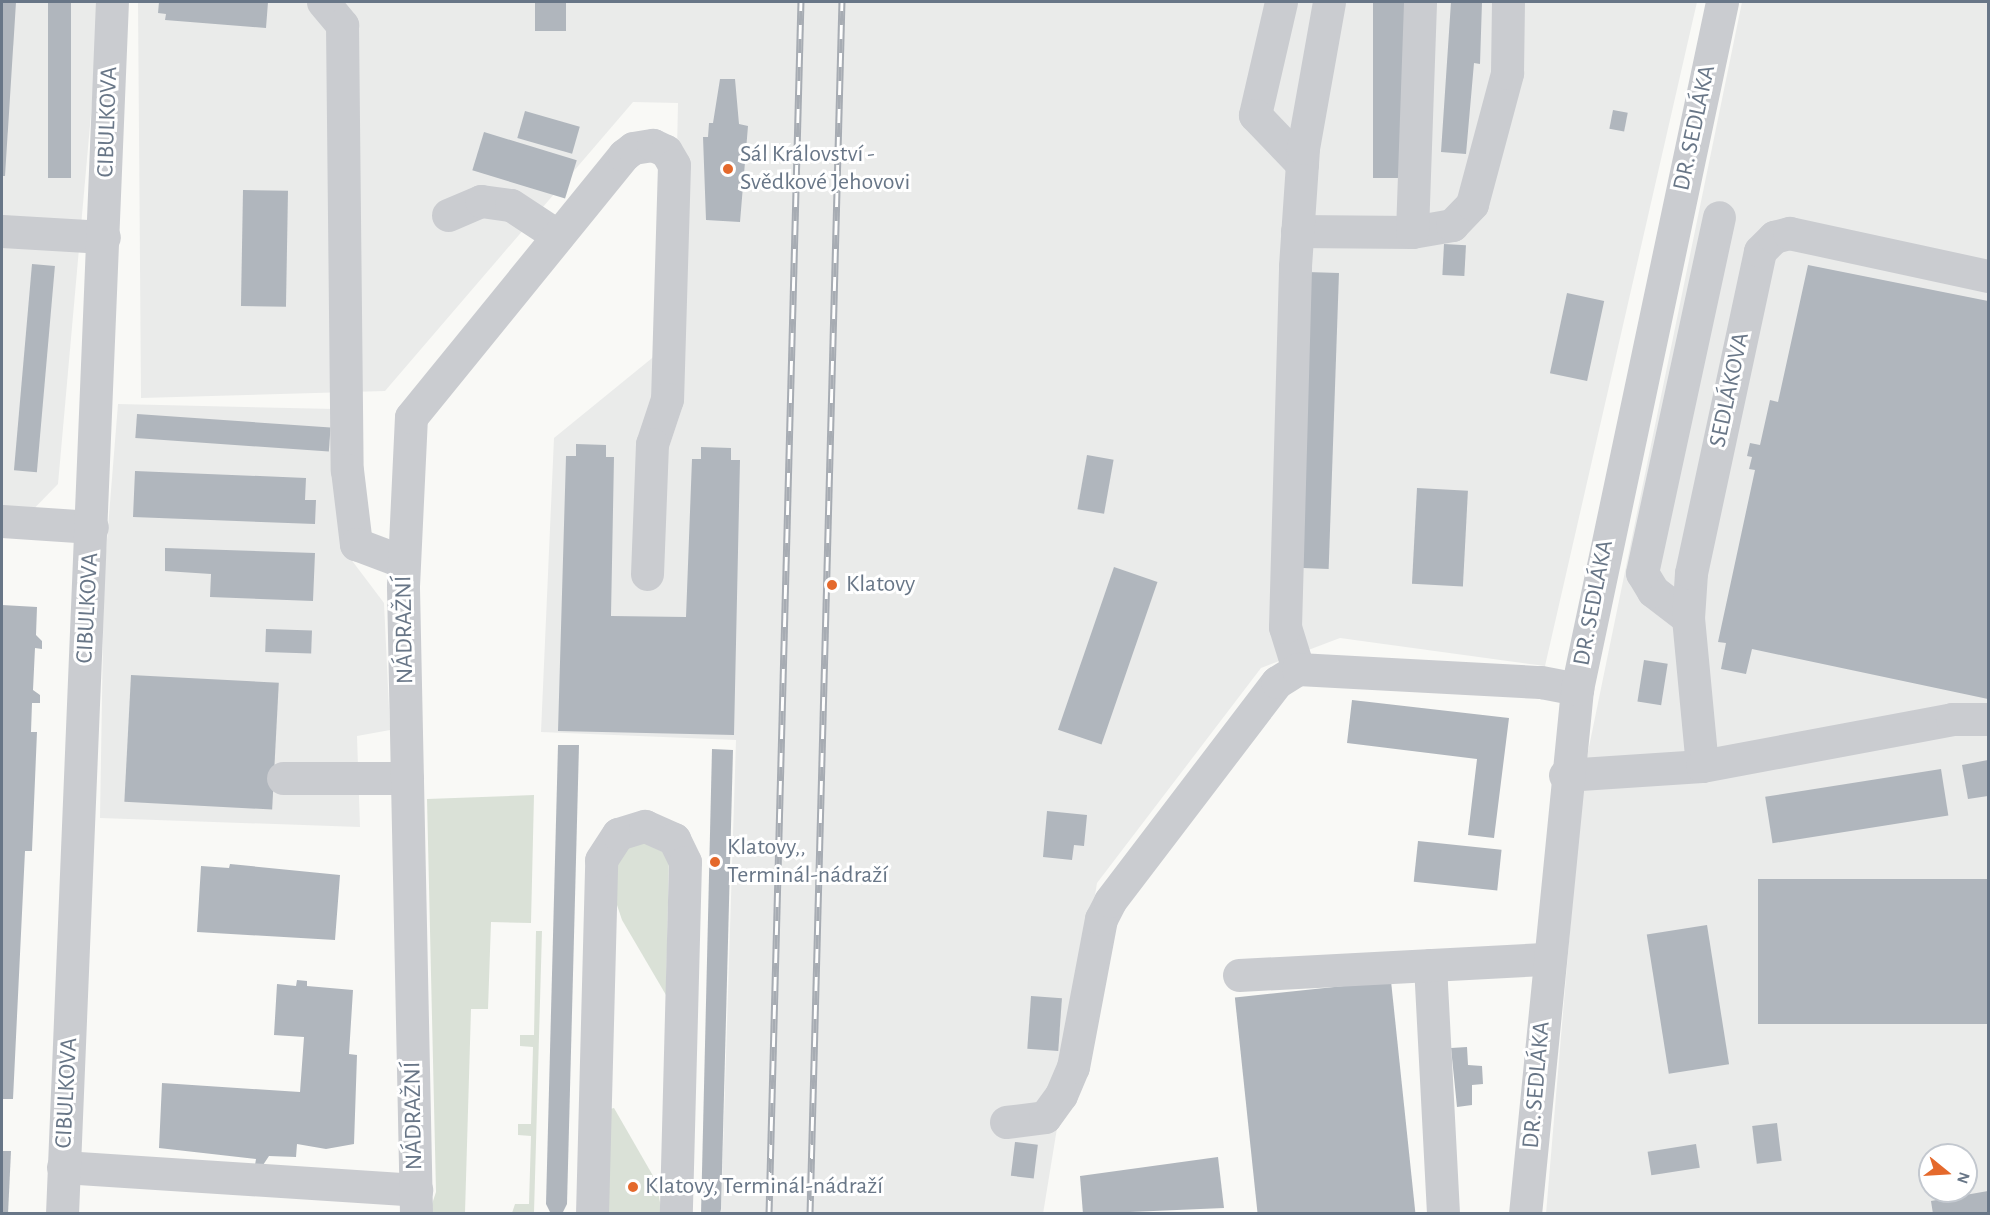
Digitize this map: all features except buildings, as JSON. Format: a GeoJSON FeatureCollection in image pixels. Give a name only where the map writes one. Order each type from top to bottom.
{"type":"FeatureCollection","features":[{"type":"Feature","properties":{"kind":"street","name":"CIBULKOVA"},"geometry":{"type":"LineString","coordinates":[[62,1214],[112,2]]}},
{"type":"Feature","properties":{"kind":"street"},"geometry":{"type":"LineString","coordinates":[[323,2],[342,25],[347,470],[356,544],[405,562]]}},
{"type":"Feature","properties":{"kind":"street"},"geometry":{"type":"LineString","coordinates":[[1281,2],[1255,115],[1302,164]]}},
{"type":"Feature","properties":{"kind":"street"},"geometry":{"type":"LineString","coordinates":[[1298,669],[1285,627],[1297,231],[1302,164],[1329,2]]}},
{"type":"Feature","properties":{"kind":"street"},"geometry":{"type":"LineString","coordinates":[[1412,232],[1420,2]]}},
{"type":"Feature","properties":{"kind":"street"},"geometry":{"type":"LineString","coordinates":[[1297,231],[1412,232],[1452,225],[1472,204],[1507,73],[1508,2]]}},
{"type":"Feature","properties":{"kind":"street","name":"DR. SEDLÁKA"},"geometry":{"type":"LineString","coordinates":[[1525,1214],[1565,775],[1577,689],[1722,2]]}},
{"type":"Feature","properties":{"kind":"street","name":"NÁDRAŽNÍ"},"geometry":{"type":"LineString","coordinates":[[416,1202],[405,562],[411,417],[624,155],[633,148],[653,145],[666,151],[674,165],[668,399],[651,444],[647,574]]}},
{"type":"Feature","properties":{"kind":"street"},"geometry":{"type":"LineString","coordinates":[[448,215],[482,201],[511,205],[558,236]]}},
{"type":"Feature","properties":{"kind":"street"},"geometry":{"type":"LineString","coordinates":[[1688,618],[1653,591],[1642,573],[1719,217]]}},
{"type":"Feature","properties":{"kind":"street"},"geometry":{"type":"LineString","coordinates":[[2,231],[104,237]]}},
{"type":"Feature","properties":{"kind":"street","name":"SEDLÁKOVA"},"geometry":{"type":"LineString","coordinates":[[1702,766],[1688,618],[1690,573],[1760,251],[1773,237],[1789,233],[1989,276]]}},
{"type":"Feature","properties":{"kind":"street"},"geometry":{"type":"LineString","coordinates":[[2,521],[92,527]]}},
{"type":"Feature","properties":{"kind":"street"},"geometry":{"type":"LineString","coordinates":[[1006,1122],[1045,1117],[1061,1095],[1073,1067],[1101,919],[1110,901],[1277,682],[1298,669],[1577,689]]}},
{"type":"Feature","properties":{"kind":"street"},"geometry":{"type":"LineString","coordinates":[[1565,775],[1702,766],[1952,719],[1989,719]]}},
{"type":"Feature","properties":{"kind":"street"},"geometry":{"type":"LineString","coordinates":[[283,778],[407,778]]}},
{"type":"Feature","properties":{"kind":"street"},"geometry":{"type":"LineString","coordinates":[[592,1214],[601,860],[610,841],[628,828],[656,828],[680,848],[685,862],[676,1214]]}},
{"type":"Feature","properties":{"kind":"street"},"geometry":{"type":"LineString","coordinates":[[1239,975],[1549,959]]}},
{"type":"Feature","properties":{"kind":"street"},"geometry":{"type":"LineString","coordinates":[[1431,965],[1443,1214]]}},
{"type":"Feature","properties":{"kind":"street"},"geometry":{"type":"LineString","coordinates":[[63,1167],[416,1202]]}},
{"type":"Feature","properties":{"kind":"shaded area"},"geometry":{"type":"Polygon","coordinates":[[[2,2],[101,2],[58,484],[21,522],[2,521],[2,2]]]}},
{"type":"Feature","properties":{"kind":"shaded area"},"geometry":{"type":"Polygon","coordinates":[[[138,2],[1697,2],[1545,666],[1340,638],[1261,668],[1097,883],[1043,1214],[721,1213],[736,740],[541,732],[554,438],[673,341],[678,103],[633,102],[385,391],[141,398],[138,2]]]}},
{"type":"Feature","properties":{"kind":"shaded area"},"geometry":{"type":"Polygon","coordinates":[[[1742,2],[1988,2],[1988,1213],[1546,1214],[1583,776],[1742,2]]]}},
{"type":"Feature","properties":{"kind":"shaded area"},"geometry":{"type":"Polygon","coordinates":[[[118,404],[335,409],[344,550],[384,603],[390,730],[357,736],[360,827],[100,818],[104,577],[118,404]]]}},
{"type":"Feature","properties":{"kind":"shaded area"},"geometry":{"type":"Polygon","coordinates":[[[534,795],[531,923],[491,922],[488,1009],[471,1009],[465,1213],[429,1213],[436,1192],[427,799],[534,795]]]}},
{"type":"Feature","properties":{"kind":"shaded area"},"geometry":{"type":"Polygon","coordinates":[[[634,837],[669,855],[666,995],[622,920],[615,899],[614,866],[634,837]]]}},
{"type":"Feature","properties":{"kind":"shaded area"},"geometry":{"type":"Polygon","coordinates":[[[536,931],[542,931],[534,1213],[512,1213],[515,1204],[529,1204],[531,1136],[518,1135],[518,1124],[531,1124],[533,1047],[520,1046],[520,1035],[534,1035],[536,931]]]}},
{"type":"Feature","properties":{"kind":"shaded area"},"geometry":{"type":"Polygon","coordinates":[[[614,1108],[656,1181],[662,1213],[605,1214],[610,1109],[614,1108]]]}},
{"type":"Feature","properties":{"kind":"railway"},"geometry":{"type":"LineString","coordinates":[[769,1214],[801,2]]}},
{"type":"Feature","properties":{"kind":"railway"},"geometry":{"type":"LineString","coordinates":[[810,1214],[842,2]]}},
{"type":"Feature","properties":{"kind":"place","name":"Sál Království - Svědkové Jehovovi"},"geometry":{"type":"Point","coordinates":[728,169]}},
{"type":"Feature","properties":{"kind":"place","name":"Klatovy"},"geometry":{"type":"Point","coordinates":[832,585]}},
{"type":"Feature","properties":{"kind":"place","name":"Klatovy,, Terminál-nádraží"},"geometry":{"type":"Point","coordinates":[715,862]}},
{"type":"Feature","properties":{"kind":"place","name":"Klatovy, Terminál-nádraží"},"geometry":{"type":"Point","coordinates":[633,1187]}}]}
